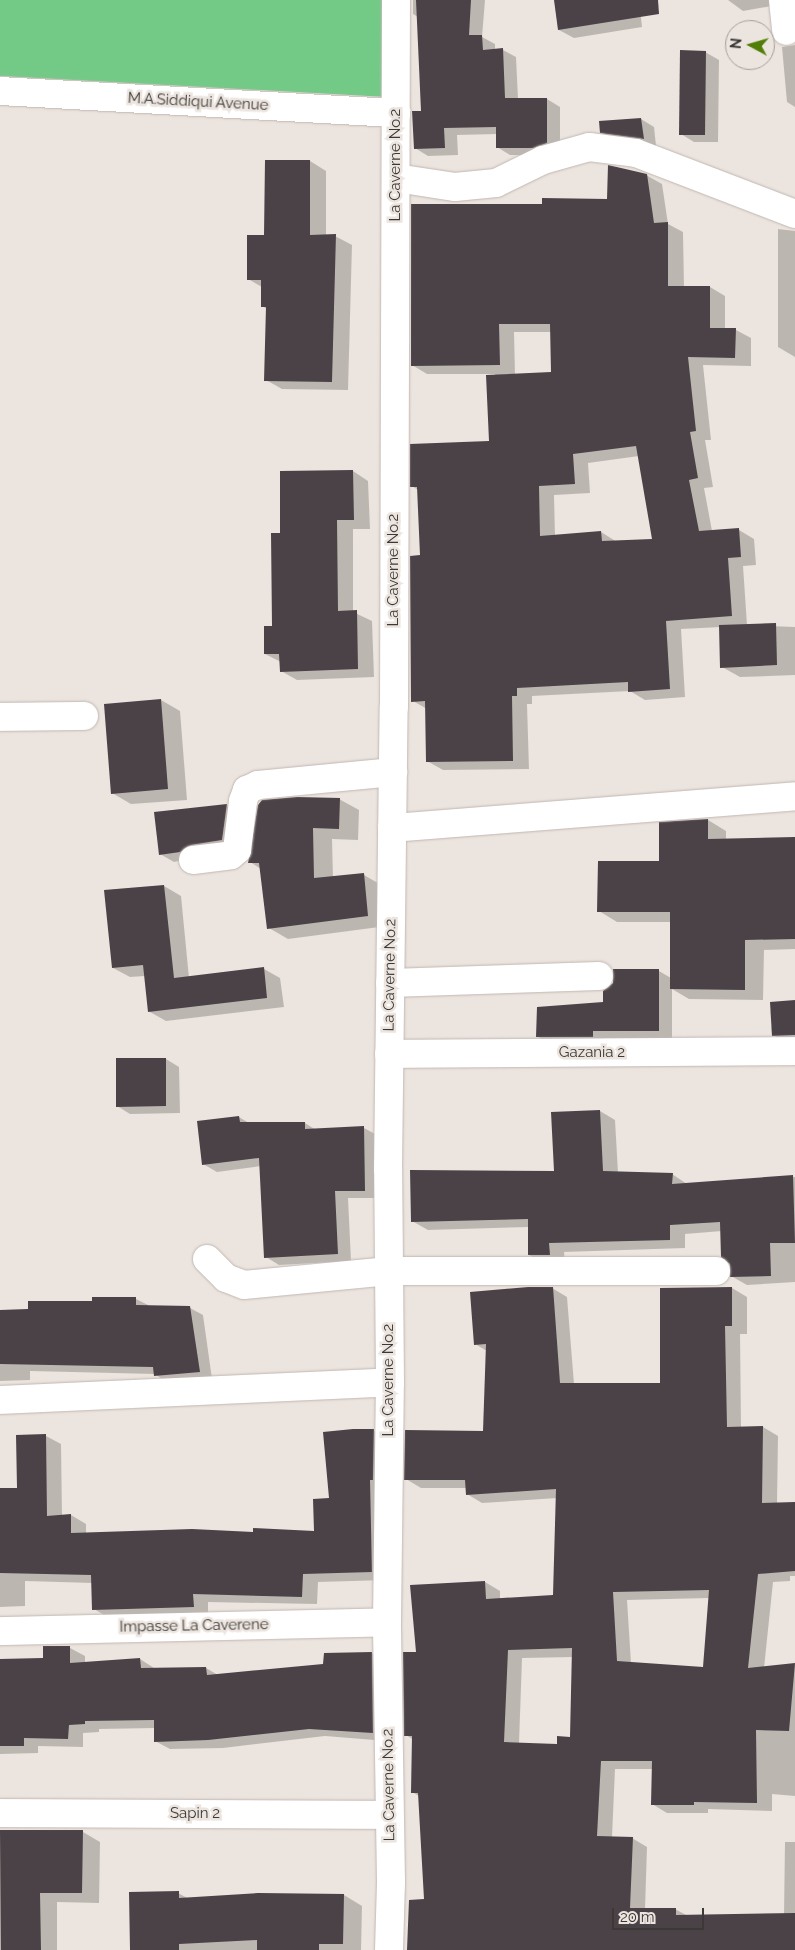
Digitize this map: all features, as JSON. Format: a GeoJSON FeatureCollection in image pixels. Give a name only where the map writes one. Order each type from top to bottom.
{"type":"FeatureCollection","features":[{"type":"Feature","properties":{"kind":"street","name":"La Caverne No.2"},"geometry":{"type":"LineString","coordinates":[[389,1950],[387,1622],[390,1382],[389,1054],[393,772],[396,0]]}},
{"type":"Feature","properties":{"kind":"street"},"geometry":{"type":"LineString","coordinates":[[783,0],[786,31]]}},
{"type":"Feature","properties":{"kind":"street","name":"M.A.Siddiqui Avenue"},"geometry":{"type":"LineString","coordinates":[[0,91],[396,113]]}},
{"type":"Feature","properties":{"kind":"street"},"geometry":{"type":"LineString","coordinates":[[396,178],[455,187],[496,183],[543,160],[589,147],[636,153],[795,214]]}},
{"type":"Feature","properties":{"kind":"street"},"geometry":{"type":"LineString","coordinates":[[0,717],[84,716]]}},
{"type":"Feature","properties":{"kind":"street"},"geometry":{"type":"LineString","coordinates":[[193,860],[231,855],[237,850],[241,840],[243,801],[247,790],[258,784],[393,772]]}},
{"type":"Feature","properties":{"kind":"street"},"geometry":{"type":"LineString","coordinates":[[392,828],[795,796]]}},
{"type":"Feature","properties":{"kind":"street"},"geometry":{"type":"LineString","coordinates":[[390,982],[600,976]]}},
{"type":"Feature","properties":{"kind":"street","name":"Gazania 2"},"geometry":{"type":"LineString","coordinates":[[389,1054],[795,1051]]}},
{"type":"Feature","properties":{"kind":"street"},"geometry":{"type":"LineString","coordinates":[[207,1259],[226,1278],[244,1285],[389,1271],[716,1271]]}},
{"type":"Feature","properties":{"kind":"street"},"geometry":{"type":"LineString","coordinates":[[0,1400],[390,1382]]}},
{"type":"Feature","properties":{"kind":"street","name":"Impasse La Caverene"},"geometry":{"type":"LineString","coordinates":[[0,1631],[387,1622]]}},
{"type":"Feature","properties":{"kind":"street","name":"Sapin 2"},"geometry":{"type":"LineString","coordinates":[[0,1813],[389,1815]]}},
{"type":"Feature","properties":{"kind":"green space"},"geometry":{"type":"Polygon","coordinates":[[[0,0],[382,0],[386,97],[0,76],[0,0]]]}},
{"type":"Feature","properties":{"kind":"building"},"geometry":{"type":"Polygon","coordinates":[[[416,0],[471,0],[469,35],[482,35],[483,50],[503,48],[505,98],[547,98],[547,143],[533,148],[496,148],[496,127],[444,128],[445,148],[414,149],[412,111],[421,111],[416,0]]]}},
{"type":"Feature","properties":{"kind":"building"},"geometry":{"type":"Polygon","coordinates":[[[554,0],[658,0],[659,14],[558,30],[554,0]]]}},
{"type":"Feature","properties":{"kind":"building"},"geometry":{"type":"Polygon","coordinates":[[[680,50],[706,51],[705,135],[679,135],[680,50]]]}},
{"type":"Feature","properties":{"kind":"building"},"geometry":{"type":"Polygon","coordinates":[[[641,118],[644,139],[600,133],[599,121],[641,118]]]}},
{"type":"Feature","properties":{"kind":"building"},"geometry":{"type":"Polygon","coordinates":[[[265,160],[310,160],[310,235],[336,234],[332,382],[264,381],[266,307],[261,307],[261,280],[247,280],[247,235],[264,235],[265,160]]]}},
{"type":"Feature","properties":{"kind":"building"},"geometry":{"type":"Polygon","coordinates":[[[608,165],[647,174],[654,223],[668,222],[668,286],[710,286],[710,328],[736,328],[735,358],[688,357],[696,431],[690,432],[698,478],[689,480],[699,531],[739,528],[741,557],[728,558],[732,616],[666,621],[670,689],[628,692],[628,682],[517,688],[517,696],[512,696],[513,761],[426,762],[425,701],[411,702],[410,556],[420,555],[417,487],[410,487],[410,444],[489,441],[486,375],[551,372],[550,324],[499,324],[500,365],[411,366],[411,204],[542,204],[542,198],[607,199],[608,165]],[[636,446],[573,454],[575,484],[539,486],[540,536],[601,531],[602,541],[652,539],[636,446]]]}},
{"type":"Feature","properties":{"kind":"building"},"geometry":{"type":"Polygon","coordinates":[[[353,470],[354,520],[337,520],[338,611],[357,610],[358,669],[280,672],[279,654],[264,654],[264,626],[272,626],[271,533],[280,533],[280,471],[353,470]]]}},
{"type":"Feature","properties":{"kind":"building"},"geometry":{"type":"Polygon","coordinates":[[[776,623],[777,665],[720,668],[719,625],[776,623]]]}},
{"type":"Feature","properties":{"kind":"building"},"geometry":{"type":"Polygon","coordinates":[[[161,699],[168,789],[111,794],[104,704],[161,699]]]}},
{"type":"Feature","properties":{"kind":"building"},"geometry":{"type":"Polygon","coordinates":[[[297,797],[340,798],[339,829],[313,828],[314,878],[364,873],[368,916],[267,929],[259,863],[248,863],[258,805],[262,800],[297,797]]]}},
{"type":"Feature","properties":{"kind":"building"},"geometry":{"type":"Polygon","coordinates":[[[227,804],[222,840],[191,845],[180,852],[159,855],[154,812],[227,804]]]}},
{"type":"Feature","properties":{"kind":"building"},"geometry":{"type":"Polygon","coordinates":[[[708,819],[708,839],[795,837],[795,939],[745,940],[745,990],[670,989],[670,912],[597,912],[598,861],[659,861],[659,822],[708,819]]]}},
{"type":"Feature","properties":{"kind":"building"},"geometry":{"type":"Polygon","coordinates":[[[164,885],[174,978],[264,967],[267,998],[148,1012],[143,965],[112,968],[104,890],[164,885]]]}},
{"type":"Feature","properties":{"kind":"building"},"geometry":{"type":"Polygon","coordinates":[[[613,969],[659,969],[659,1031],[593,1031],[593,1037],[536,1037],[537,1007],[603,1002],[603,991],[613,983],[613,969]]]}},
{"type":"Feature","properties":{"kind":"building"},"geometry":{"type":"Polygon","coordinates":[[[795,1000],[795,1035],[772,1036],[770,1002],[795,1000]]]}},
{"type":"Feature","properties":{"kind":"building"},"geometry":{"type":"Polygon","coordinates":[[[116,1058],[166,1058],[166,1106],[116,1107],[116,1058]]]}},
{"type":"Feature","properties":{"kind":"building"},"geometry":{"type":"Polygon","coordinates":[[[600,1110],[603,1171],[673,1173],[672,1184],[793,1175],[795,1243],[770,1243],[771,1276],[730,1277],[730,1264],[721,1257],[720,1222],[670,1225],[670,1240],[549,1243],[550,1255],[528,1255],[528,1219],[411,1222],[410,1170],[554,1171],[551,1112],[600,1110]]]}},
{"type":"Feature","properties":{"kind":"building"},"geometry":{"type":"Polygon","coordinates":[[[239,1116],[240,1122],[305,1122],[305,1129],[364,1126],[365,1191],[335,1191],[338,1254],[264,1258],[259,1158],[202,1165],[197,1121],[239,1116]]]}},
{"type":"Feature","properties":{"kind":"building"},"geometry":{"type":"Polygon","coordinates":[[[528,1287],[553,1287],[560,1383],[660,1383],[660,1288],[732,1287],[732,1326],[725,1326],[727,1427],[763,1426],[762,1503],[795,1502],[795,1571],[758,1574],[748,1668],[795,1663],[789,1731],[756,1730],[757,1803],[694,1802],[694,1805],[651,1805],[652,1761],[601,1761],[597,1836],[633,1837],[630,1908],[676,1908],[676,1915],[795,1913],[795,1950],[407,1950],[409,1900],[424,1899],[418,1793],[411,1793],[412,1736],[404,1736],[403,1652],[416,1652],[410,1585],[485,1581],[486,1599],[553,1595],[556,1489],[466,1495],[465,1480],[404,1480],[405,1430],[483,1431],[486,1344],[474,1345],[470,1292],[528,1287]],[[709,1590],[613,1592],[617,1661],[703,1667],[709,1590]],[[572,1648],[508,1650],[504,1742],[557,1744],[557,1736],[570,1737],[572,1648]]]}},
{"type":"Feature","properties":{"kind":"building"},"geometry":{"type":"Polygon","coordinates":[[[92,1297],[136,1297],[136,1305],[190,1306],[200,1372],[154,1376],[153,1367],[0,1364],[0,1310],[28,1309],[28,1301],[92,1301],[92,1297]]]}},
{"type":"Feature","properties":{"kind":"building"},"geometry":{"type":"Polygon","coordinates":[[[374,1429],[373,1480],[370,1480],[372,1572],[303,1574],[302,1597],[193,1594],[194,1607],[92,1610],[91,1575],[0,1573],[0,1488],[17,1488],[16,1435],[46,1434],[47,1516],[71,1514],[71,1533],[192,1529],[253,1532],[253,1528],[314,1531],[313,1499],[329,1498],[323,1432],[374,1429]]]}},
{"type":"Feature","properties":{"kind":"building"},"geometry":{"type":"Polygon","coordinates":[[[43,1646],[70,1646],[70,1663],[140,1658],[141,1668],[206,1667],[207,1675],[323,1664],[324,1653],[372,1652],[373,1733],[309,1729],[208,1740],[154,1742],[154,1720],[85,1721],[85,1724],[69,1725],[68,1739],[24,1738],[24,1746],[0,1746],[0,1659],[43,1658],[43,1646]]]}},
{"type":"Feature","properties":{"kind":"building"},"geometry":{"type":"Polygon","coordinates":[[[0,1830],[83,1830],[82,1893],[40,1893],[41,1950],[1,1950],[0,1830]]]}},
{"type":"Feature","properties":{"kind":"building"},"geometry":{"type":"Polygon","coordinates":[[[179,1891],[179,1898],[258,1893],[344,1894],[343,1944],[319,1944],[319,1950],[257,1950],[257,1940],[179,1944],[179,1950],[130,1950],[129,1892],[179,1891]]]}}]}
